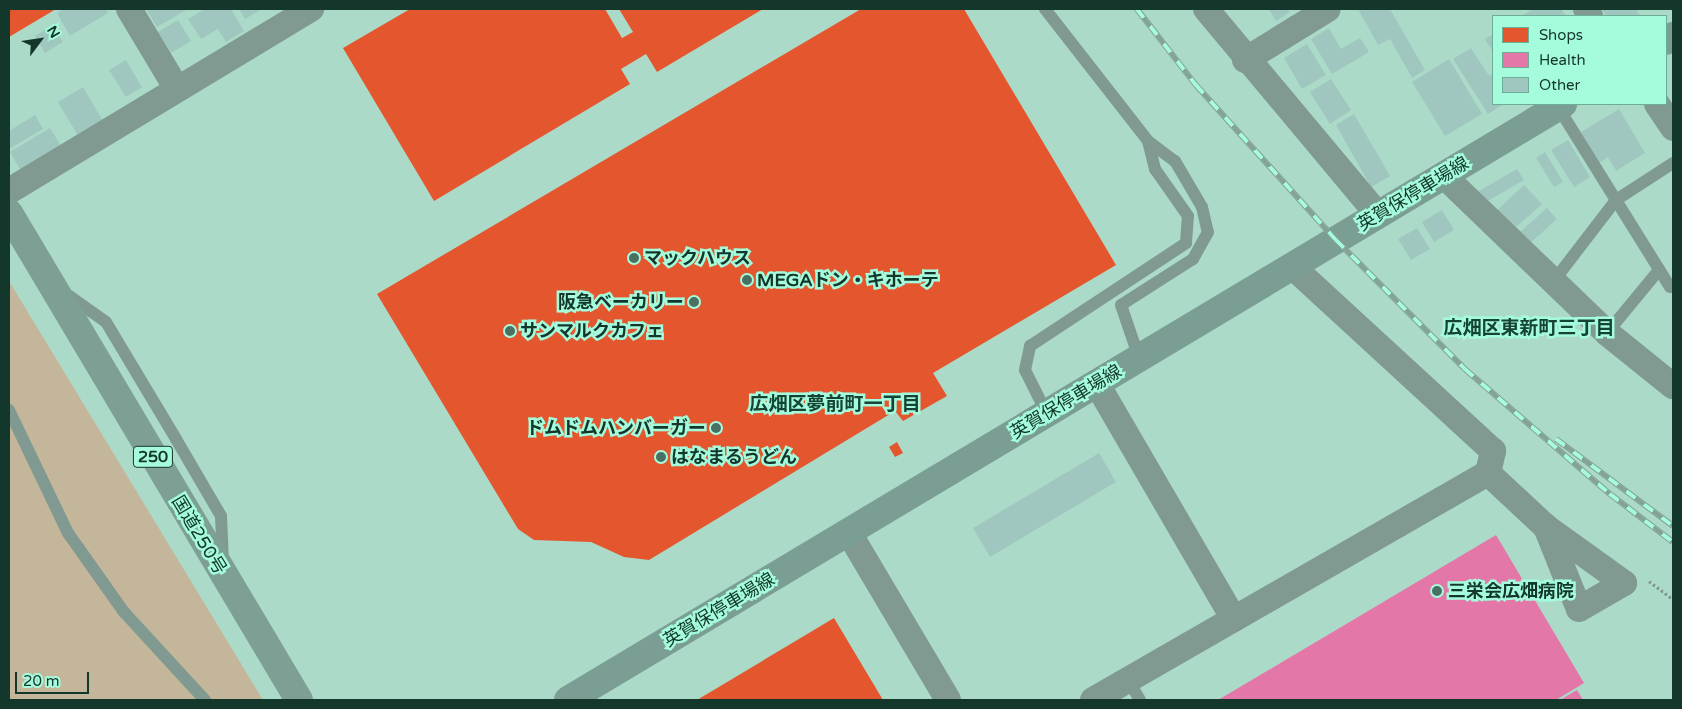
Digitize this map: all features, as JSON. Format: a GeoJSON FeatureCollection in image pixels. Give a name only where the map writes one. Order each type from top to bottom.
{"type":"FeatureCollection","features":[{"type":"Feature","properties":{"kind":"highway","name":"国道250号"},"geometry":{"type":"LineString","coordinates":[[9,213],[224,577],[300,700]]}},
{"type":"Feature","properties":{"kind":"main road","name":"英賀保停車場線"},"geometry":{"type":"LineString","coordinates":[[568,700],[1561,105]]}},
{"type":"Feature","properties":{"kind":"street"},"geometry":{"type":"LineString","coordinates":[[129,9],[177,89]]}},
{"type":"Feature","properties":{"kind":"street"},"geometry":{"type":"LineString","coordinates":[[9,191],[311,9]]}},
{"type":"Feature","properties":{"kind":"street"},"geometry":{"type":"LineString","coordinates":[[1206,9],[1245,60],[1378,215]]}},
{"type":"Feature","properties":{"kind":"street"},"geometry":{"type":"LineString","coordinates":[[1245,60],[1328,9]]}},
{"type":"Feature","properties":{"kind":"street"},"geometry":{"type":"LineString","coordinates":[[1659,105],[1673,128]]}},
{"type":"Feature","properties":{"kind":"street"},"geometry":{"type":"LineString","coordinates":[[1444,176],[1607,333],[1673,386]]}},
{"type":"Feature","properties":{"kind":"street"},"geometry":{"type":"LineString","coordinates":[[1093,700],[1134,690],[1234,619],[1488,473],[1493,451],[1292,266]]}},
{"type":"Feature","properties":{"kind":"street"},"geometry":{"type":"LineString","coordinates":[[1097,384],[1234,619]]}},
{"type":"Feature","properties":{"kind":"street"},"geometry":{"type":"LineString","coordinates":[[1488,473],[1546,527]]}},
{"type":"Feature","properties":{"kind":"street"},"geometry":{"type":"LineString","coordinates":[[849,533],[948,700]]}},
{"type":"Feature","properties":{"kind":"lane"},"geometry":{"type":"LineString","coordinates":[[1045,9],[1148,141],[1175,160],[1202,207],[1208,232],[1193,259],[1121,305],[1139,358]]}},
{"type":"Feature","properties":{"kind":"lane"},"geometry":{"type":"LineString","coordinates":[[1561,105],[1616,200],[1667,277],[1607,333]]}},
{"type":"Feature","properties":{"kind":"lane"},"geometry":{"type":"LineString","coordinates":[[1048,414],[1024,370],[1030,346],[1186,243],[1188,216],[1155,169],[1148,141]]}},
{"type":"Feature","properties":{"kind":"lane"},"geometry":{"type":"LineString","coordinates":[[1553,282],[1616,200],[1673,163]]}},
{"type":"Feature","properties":{"kind":"lane"},"geometry":{"type":"LineString","coordinates":[[9,410],[68,532],[124,612],[205,700]]}},
{"type":"Feature","properties":{"kind":"shaded area"},"geometry":{"type":"Polygon","coordinates":[[[9,281],[263,700],[9,700],[9,281]]]}},
{"type":"Feature","properties":{"kind":"building: Shops"},"geometry":{"type":"Polygon","coordinates":[[[9,9],[56,9],[9,37],[9,9]]]}},
{"type":"Feature","properties":{"kind":"building: Shops"},"geometry":{"type":"Polygon","coordinates":[[[410,9],[605,9],[622,38],[633,32],[619,9],[763,9],[657,72],[646,54],[621,69],[630,84],[434,201],[343,48],[410,9]]]}},
{"type":"Feature","properties":{"kind":"building: Shops","name":"MEGAドン・キホーテ"},"geometry":{"type":"Polygon","coordinates":[[[861,9],[964,9],[1116,265],[933,373],[947,396],[903,421],[895,411],[649,560],[624,557],[591,542],[534,540],[518,529],[377,294],[861,9]]]}},
{"type":"Feature","properties":{"kind":"building: Shops"},"geometry":{"type":"Polygon","coordinates":[[[897,442],[903,453],[895,457],[889,447],[897,442]]]}},
{"type":"Feature","properties":{"kind":"building: Shops"},"geometry":{"type":"Polygon","coordinates":[[[834,618],[883,700],[697,700],[834,618]]]}},
{"type":"Feature","properties":{"kind":"building: Health"},"geometry":{"type":"Polygon","coordinates":[[[1496,535],[1584,683],[1556,700],[1218,700],[1496,535]]]}},
{"type":"Feature","properties":{"kind":"building: Health"},"geometry":{"type":"Polygon","coordinates":[[[1577,690],[1583,700],[1560,700],[1577,690]]]}},
{"type":"Feature","properties":{"kind":"building: Other"},"geometry":{"type":"Polygon","coordinates":[[[64,9],[106,9],[108,13],[70,36],[57,13],[64,9]]]}},
{"type":"Feature","properties":{"kind":"building: Other"},"geometry":{"type":"Polygon","coordinates":[[[146,9],[188,9],[157,27],[146,9]]]}},
{"type":"Feature","properties":{"kind":"building: Other"},"geometry":{"type":"Polygon","coordinates":[[[205,9],[231,9],[244,31],[226,42],[218,29],[201,39],[188,19],[205,9]]]}},
{"type":"Feature","properties":{"kind":"building: Other"},"geometry":{"type":"Polygon","coordinates":[[[239,9],[262,9],[245,19],[239,9]]]}},
{"type":"Feature","properties":{"kind":"building: Other"},"geometry":{"type":"Polygon","coordinates":[[[1269,9],[1287,9],[1290,12],[1276,21],[1269,9]]]}},
{"type":"Feature","properties":{"kind":"building: Other"},"geometry":{"type":"Polygon","coordinates":[[[1358,9],[1390,9],[1425,70],[1412,78],[1390,39],[1378,45],[1358,9]]]}},
{"type":"Feature","properties":{"kind":"building: Other"},"geometry":{"type":"Polygon","coordinates":[[[1533,9],[1561,9],[1565,15],[1523,15],[1533,9]]]}},
{"type":"Feature","properties":{"kind":"building: Other"},"geometry":{"type":"Polygon","coordinates":[[[1602,9],[1636,9],[1639,15],[1605,15],[1602,9]]]}},
{"type":"Feature","properties":{"kind":"building: Other"},"geometry":{"type":"Polygon","coordinates":[[[178,20],[191,41],[171,53],[158,32],[178,20]]]}},
{"type":"Feature","properties":{"kind":"building: Other"},"geometry":{"type":"Polygon","coordinates":[[[53,25],[63,42],[45,53],[35,36],[53,25]]]}},
{"type":"Feature","properties":{"kind":"building: Other"},"geometry":{"type":"Polygon","coordinates":[[[1329,28],[1341,49],[1360,38],[1369,52],[1332,74],[1311,39],[1329,28]]]}},
{"type":"Feature","properties":{"kind":"building: Other"},"geometry":{"type":"Polygon","coordinates":[[[1492,35],[1492,50],[1485,39],[1492,35]]]}},
{"type":"Feature","properties":{"kind":"building: Other"},"geometry":{"type":"Polygon","coordinates":[[[1307,44],[1326,75],[1302,89],[1284,58],[1307,44]]]}},
{"type":"Feature","properties":{"kind":"building: Other"},"geometry":{"type":"Polygon","coordinates":[[[1471,48],[1489,76],[1492,74],[1492,105],[1502,105],[1488,114],[1453,59],[1471,48]]]}},
{"type":"Feature","properties":{"kind":"building: Other"},"geometry":{"type":"Polygon","coordinates":[[[1449,59],[1482,114],[1445,136],[1412,82],[1449,59]]]}},
{"type":"Feature","properties":{"kind":"building: Other"},"geometry":{"type":"Polygon","coordinates":[[[126,60],[142,87],[126,97],[109,70],[126,60]]]}},
{"type":"Feature","properties":{"kind":"building: Other"},"geometry":{"type":"Polygon","coordinates":[[[1331,79],[1351,110],[1330,124],[1310,92],[1331,79]]]}},
{"type":"Feature","properties":{"kind":"building: Other"},"geometry":{"type":"Polygon","coordinates":[[[83,87],[103,121],[78,136],[58,102],[83,87]]]}},
{"type":"Feature","properties":{"kind":"building: Other"},"geometry":{"type":"Polygon","coordinates":[[[1619,109],[1645,153],[1616,171],[1608,157],[1599,163],[1581,132],[1619,109]]]}},
{"type":"Feature","properties":{"kind":"building: Other"},"geometry":{"type":"Polygon","coordinates":[[[1354,114],[1390,176],[1371,187],[1336,125],[1354,114]]]}},
{"type":"Feature","properties":{"kind":"building: Other"},"geometry":{"type":"Polygon","coordinates":[[[35,115],[43,129],[9,149],[9,131],[35,115]]]}},
{"type":"Feature","properties":{"kind":"building: Other"},"geometry":{"type":"Polygon","coordinates":[[[50,128],[63,149],[23,174],[10,152],[50,128]]]}},
{"type":"Feature","properties":{"kind":"building: Other"},"geometry":{"type":"Polygon","coordinates":[[[1568,140],[1590,177],[1574,187],[1551,150],[1568,140]]]}},
{"type":"Feature","properties":{"kind":"building: Other"},"geometry":{"type":"Polygon","coordinates":[[[1545,152],[1563,182],[1554,187],[1536,158],[1545,152]]]}},
{"type":"Feature","properties":{"kind":"building: Other"},"geometry":{"type":"Polygon","coordinates":[[[1517,169],[1524,180],[1486,202],[1479,191],[1517,169]]]}},
{"type":"Feature","properties":{"kind":"building: Other"},"geometry":{"type":"Polygon","coordinates":[[[1524,185],[1542,204],[1513,230],[1496,211],[1524,185]]]}},
{"type":"Feature","properties":{"kind":"building: Other"},"geometry":{"type":"Polygon","coordinates":[[[1547,208],[1557,219],[1528,245],[1518,234],[1547,208]]]}},
{"type":"Feature","properties":{"kind":"building: Other"},"geometry":{"type":"Polygon","coordinates":[[[1442,210],[1454,230],[1434,242],[1422,222],[1442,210]]]}},
{"type":"Feature","properties":{"kind":"building: Other"},"geometry":{"type":"Polygon","coordinates":[[[1417,228],[1430,249],[1411,260],[1398,239],[1417,228]]]}},
{"type":"Feature","properties":{"kind":"building: Other"},"geometry":{"type":"Polygon","coordinates":[[[1099,453],[1116,482],[990,557],[973,528],[1099,453]]]}},
{"type":"Feature","properties":{"kind":"railway"},"geometry":{"type":"LineString","coordinates":[[1137,9],[1196,85],[1336,240],[1465,369],[1610,494],[1673,542]]}},
{"type":"Feature","properties":{"kind":"railway"},"geometry":{"type":"LineString","coordinates":[[1556,439],[1673,526]]}},
{"type":"Feature","properties":{"kind":"place","name":"マックハウス"},"geometry":{"type":"Point","coordinates":[634,258]}},
{"type":"Feature","properties":{"kind":"place","name":"MEGAドン・キホーテ"},"geometry":{"type":"Point","coordinates":[747,280]}},
{"type":"Feature","properties":{"kind":"place","name":"阪急ベーカリー"},"geometry":{"type":"Point","coordinates":[694,302]}},
{"type":"Feature","properties":{"kind":"place","name":"サンマルクカフェ"},"geometry":{"type":"Point","coordinates":[510,331]}},
{"type":"Feature","properties":{"kind":"place","name":"ドムドムハンバーガー"},"geometry":{"type":"Point","coordinates":[716,428]}},
{"type":"Feature","properties":{"kind":"place","name":"はなまるうどん"},"geometry":{"type":"Point","coordinates":[661,457]}},
{"type":"Feature","properties":{"kind":"place","name":"三栄会広畑病院"},"geometry":{"type":"Point","coordinates":[1437,591]}},
{"type":"Feature","properties":{"kind":"district","name":"広畑区東新町三丁目"},"geometry":{"type":"Point","coordinates":[1529,329]}},
{"type":"Feature","properties":{"kind":"district","name":"広畑区夢前町一丁目"},"geometry":{"type":"Point","coordinates":[835,405]}}]}
